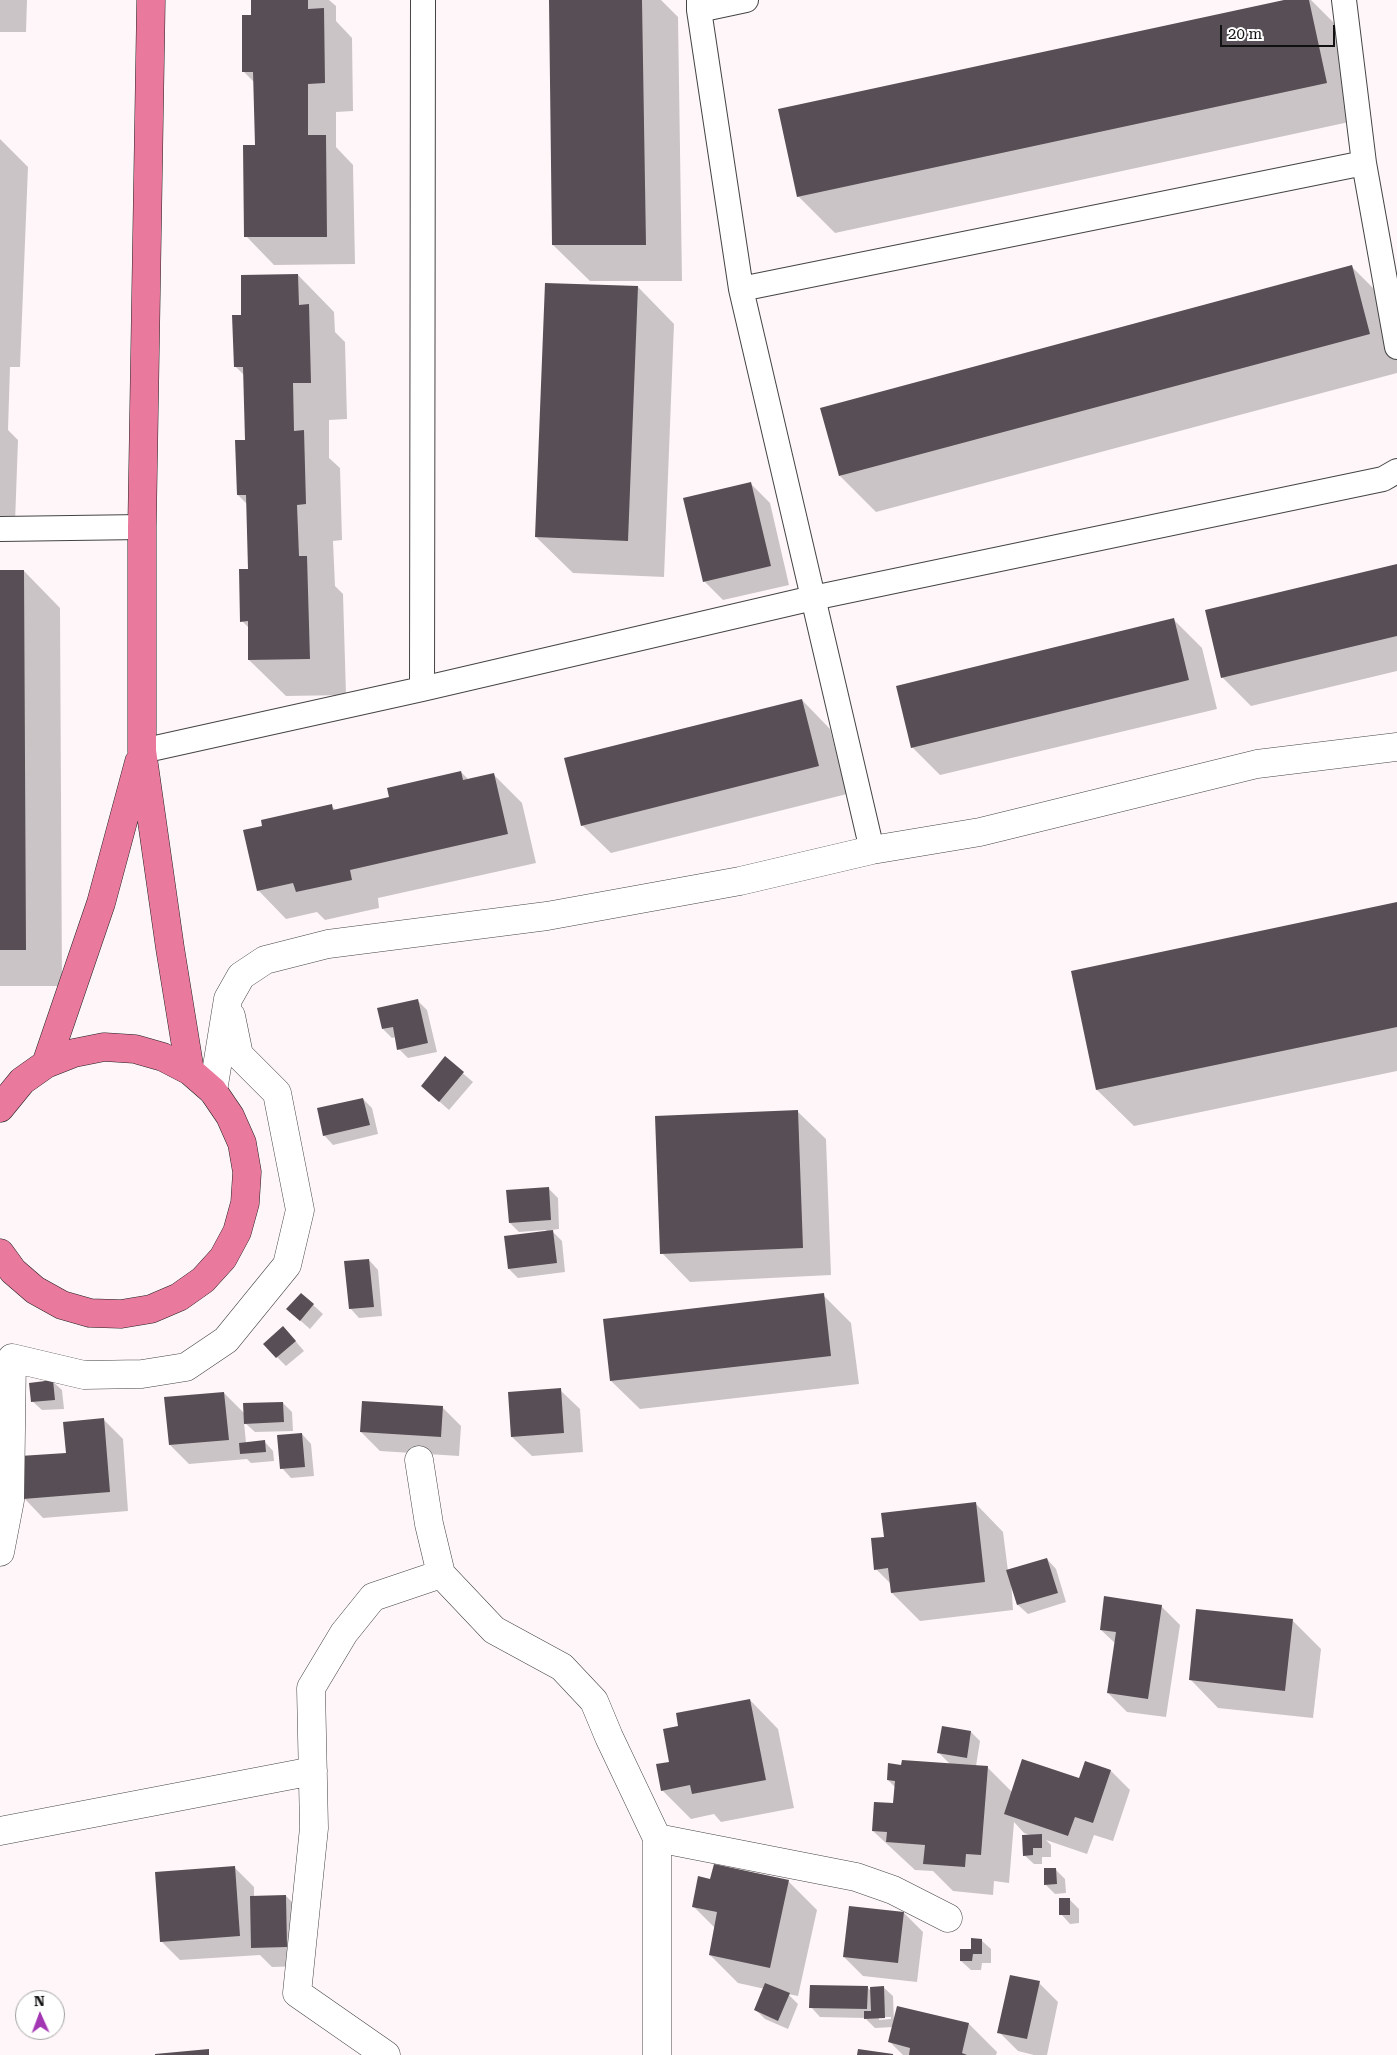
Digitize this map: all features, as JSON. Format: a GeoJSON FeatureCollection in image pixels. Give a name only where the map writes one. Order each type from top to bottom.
{"type":"FeatureCollection","features":[{"type":"Feature","properties":{"kind":"main road"},"geometry":{"type":"LineString","coordinates":[[151,0],[142,527],[142,751],[168,939],[190,1071]]}},
{"type":"Feature","properties":{"kind":"main road"},"geometry":{"type":"LineString","coordinates":[[46,1064],[101,903],[142,751]]}},
{"type":"Feature","properties":{"kind":"main road"},"geometry":{"type":"LineString","coordinates":[[0,1253],[12,1271],[35,1290],[62,1305],[90,1313],[121,1314],[151,1309],[179,1298],[203,1280],[223,1258],[237,1232],[245,1203],[247,1172],[242,1143],[230,1116],[212,1091],[190,1071],[163,1057],[135,1049],[104,1047],[74,1053],[46,1064],[22,1081],[1,1105]]}},
{"type":"Feature","properties":{"kind":"street"},"geometry":{"type":"LineString","coordinates":[[212,1091],[228,999],[241,976],[265,960],[328,944],[547,916],[740,881],[872,850],[980,832],[1257,764],[1397,747]]}},
{"type":"Feature","properties":{"kind":"street"},"geometry":{"type":"LineString","coordinates":[[0,1552],[10,1500],[12,1358],[84,1375],[142,1374],[186,1368],[226,1340],[287,1265],[300,1210],[277,1093],[239,1055],[228,999]]}},
{"type":"Feature","properties":{"kind":"street"},"geometry":{"type":"LineString","coordinates":[[420,1460],[430,1524],[441,1574],[494,1630],[562,1667],[594,1701],[657,1838],[657,2055]]}},
{"type":"Feature","properties":{"kind":"street"},"geometry":{"type":"LineString","coordinates":[[386,2055],[297,1993],[314,1828],[311,1688],[344,1633],[374,1597],[441,1574]]}},
{"type":"Feature","properties":{"kind":"street"},"geometry":{"type":"LineString","coordinates":[[0,1831],[313,1771]]}},
{"type":"Feature","properties":{"kind":"street"},"geometry":{"type":"LineString","coordinates":[[657,1838],[856,1877],[893,1890],[948,1918]]}},
{"type":"Feature","properties":{"kind":"lane"},"geometry":{"type":"LineString","coordinates":[[422,689],[423,0]]}},
{"type":"Feature","properties":{"kind":"lane"},"geometry":{"type":"LineString","coordinates":[[746,0],[699,5],[741,289],[872,850]]}},
{"type":"Feature","properties":{"kind":"lane"},"geometry":{"type":"LineString","coordinates":[[1344,0],[1364,163],[1397,347]]}},
{"type":"Feature","properties":{"kind":"lane"},"geometry":{"type":"LineString","coordinates":[[741,289],[1364,163]]}},
{"type":"Feature","properties":{"kind":"lane"},"geometry":{"type":"LineString","coordinates":[[142,751],[422,689],[813,598],[1383,480],[1397,471]]}},
{"type":"Feature","properties":{"kind":"lane"},"geometry":{"type":"LineString","coordinates":[[0,529],[142,527]]}},
{"type":"Feature","properties":{"kind":"building"},"geometry":{"type":"Polygon","coordinates":[[[251,0],[308,0],[308,9],[324,8],[325,83],[308,84],[308,135],[326,135],[327,237],[244,237],[243,145],[255,145],[253,72],[242,72],[242,15],[251,15],[251,0]]]}},
{"type":"Feature","properties":{"kind":"building"},"geometry":{"type":"Polygon","coordinates":[[[549,0],[642,0],[646,245],[552,245],[549,0]]]}},
{"type":"Feature","properties":{"kind":"building"},"geometry":{"type":"Polygon","coordinates":[[[1284,0],[1309,0],[1327,83],[797,197],[778,109],[1284,0]]]}},
{"type":"Feature","properties":{"kind":"building"},"geometry":{"type":"Polygon","coordinates":[[[1352,265],[1370,334],[839,476],[820,408],[1352,265]]]}},
{"type":"Feature","properties":{"kind":"building"},"geometry":{"type":"Polygon","coordinates":[[[298,274],[299,305],[309,304],[311,383],[293,383],[294,431],[304,430],[306,504],[297,505],[299,556],[307,556],[310,659],[248,660],[248,621],[240,622],[239,569],[248,569],[246,495],[237,495],[235,440],[245,440],[243,367],[234,367],[232,315],[241,315],[241,275],[298,274]]]}},
{"type":"Feature","properties":{"kind":"building"},"geometry":{"type":"Polygon","coordinates":[[[545,283],[638,286],[628,541],[535,537],[545,283]]]}},
{"type":"Feature","properties":{"kind":"building"},"geometry":{"type":"Polygon","coordinates":[[[751,482],[771,566],[703,582],[683,498],[751,482]]]}},
{"type":"Feature","properties":{"kind":"building"},"geometry":{"type":"Polygon","coordinates":[[[1397,564],[1397,636],[1221,678],[1205,610],[1397,564]]]}},
{"type":"Feature","properties":{"kind":"building"},"geometry":{"type":"Polygon","coordinates":[[[0,570],[24,570],[26,950],[0,950],[0,570]]]}},
{"type":"Feature","properties":{"kind":"building"},"geometry":{"type":"Polygon","coordinates":[[[1174,618],[1189,680],[911,748],[896,686],[1174,618]]]}},
{"type":"Feature","properties":{"kind":"building"},"geometry":{"type":"Polygon","coordinates":[[[802,699],[819,766],[581,826],[564,758],[802,699]]]}},
{"type":"Feature","properties":{"kind":"building"},"geometry":{"type":"Polygon","coordinates":[[[461,771],[463,780],[494,773],[508,834],[350,870],[352,880],[296,892],[293,883],[257,891],[243,830],[262,826],[261,820],[332,804],[333,810],[389,797],[387,788],[461,771]]]}},
{"type":"Feature","properties":{"kind":"building"},"geometry":{"type":"Polygon","coordinates":[[[1397,902],[1397,1027],[1096,1090],[1071,971],[1397,902]]]}},
{"type":"Feature","properties":{"kind":"building"},"geometry":{"type":"Polygon","coordinates":[[[418,999],[428,1043],[397,1050],[393,1027],[382,1029],[377,1008],[418,999]]]}},
{"type":"Feature","properties":{"kind":"building"},"geometry":{"type":"Polygon","coordinates":[[[445,1056],[464,1072],[439,1102],[421,1086],[445,1056]]]}},
{"type":"Feature","properties":{"kind":"building"},"geometry":{"type":"Polygon","coordinates":[[[363,1098],[370,1125],[323,1136],[317,1108],[363,1098]]]}},
{"type":"Feature","properties":{"kind":"building"},"geometry":{"type":"Polygon","coordinates":[[[798,1110],[803,1248],[660,1254],[655,1116],[798,1110]]]}},
{"type":"Feature","properties":{"kind":"building"},"geometry":{"type":"Polygon","coordinates":[[[549,1187],[551,1220],[509,1223],[506,1190],[549,1187]]]}},
{"type":"Feature","properties":{"kind":"building"},"geometry":{"type":"Polygon","coordinates":[[[553,1230],[557,1263],[508,1269],[504,1236],[553,1230]]]}},
{"type":"Feature","properties":{"kind":"building"},"geometry":{"type":"Polygon","coordinates":[[[369,1259],[374,1307],[349,1309],[344,1261],[369,1259]]]}},
{"type":"Feature","properties":{"kind":"building"},"geometry":{"type":"Polygon","coordinates":[[[301,1293],[314,1304],[300,1321],[286,1309],[301,1293]]]}},
{"type":"Feature","properties":{"kind":"building"},"geometry":{"type":"Polygon","coordinates":[[[824,1293],[831,1356],[610,1381],[603,1319],[824,1293]]]}},
{"type":"Feature","properties":{"kind":"building"},"geometry":{"type":"Polygon","coordinates":[[[283,1326],[296,1341],[276,1358],[263,1344],[283,1326]]]}},
{"type":"Feature","properties":{"kind":"building"},"geometry":{"type":"Polygon","coordinates":[[[53,1380],[55,1400],[31,1402],[29,1383],[53,1380]]]}},
{"type":"Feature","properties":{"kind":"building"},"geometry":{"type":"Polygon","coordinates":[[[561,1388],[564,1433],[511,1437],[508,1392],[561,1388]]]}},
{"type":"Feature","properties":{"kind":"building"},"geometry":{"type":"Polygon","coordinates":[[[224,1392],[229,1440],[169,1445],[164,1397],[224,1392]]]}},
{"type":"Feature","properties":{"kind":"building"},"geometry":{"type":"Polygon","coordinates":[[[362,1401],[443,1406],[441,1437],[360,1432],[362,1401]]]}},
{"type":"Feature","properties":{"kind":"building"},"geometry":{"type":"Polygon","coordinates":[[[283,1402],[284,1422],[244,1424],[243,1403],[283,1402]]]}},
{"type":"Feature","properties":{"kind":"building"},"geometry":{"type":"Polygon","coordinates":[[[104,1418],[110,1492],[23,1499],[20,1456],[66,1453],[63,1422],[104,1418]]]}},
{"type":"Feature","properties":{"kind":"building"},"geometry":{"type":"Polygon","coordinates":[[[302,1433],[305,1467],[280,1469],[277,1435],[302,1433]]]}},
{"type":"Feature","properties":{"kind":"building"},"geometry":{"type":"Polygon","coordinates":[[[265,1440],[266,1452],[240,1454],[239,1443],[265,1440]]]}},
{"type":"Feature","properties":{"kind":"building"},"geometry":{"type":"Polygon","coordinates":[[[976,1502],[985,1582],[891,1593],[888,1568],[874,1570],[871,1538],[884,1537],[881,1513],[976,1502]]]}},
{"type":"Feature","properties":{"kind":"building"},"geometry":{"type":"Polygon","coordinates":[[[1047,1558],[1058,1593],[1017,1605],[1006,1570],[1047,1558]]]}},
{"type":"Feature","properties":{"kind":"building"},"geometry":{"type":"Polygon","coordinates":[[[1104,1596],[1162,1605],[1148,1699],[1107,1693],[1116,1632],[1100,1630],[1104,1596]]]}},
{"type":"Feature","properties":{"kind":"building"},"geometry":{"type":"Polygon","coordinates":[[[1196,1609],[1293,1619],[1285,1691],[1189,1680],[1196,1609]]]}},
{"type":"Feature","properties":{"kind":"building"},"geometry":{"type":"Polygon","coordinates":[[[750,1699],[766,1780],[692,1794],[690,1785],[661,1791],[656,1764],[669,1762],[663,1729],[678,1726],[676,1713],[750,1699]]]}},
{"type":"Feature","properties":{"kind":"building"},"geometry":{"type":"Polygon","coordinates":[[[942,1726],[971,1731],[967,1758],[937,1753],[942,1726]]]}},
{"type":"Feature","properties":{"kind":"building"},"geometry":{"type":"Polygon","coordinates":[[[1022,1759],[1079,1778],[1085,1761],[1111,1770],[1093,1823],[1075,1817],[1068,1836],[1004,1814],[1022,1759]]]}},
{"type":"Feature","properties":{"kind":"building"},"geometry":{"type":"Polygon","coordinates":[[[902,1760],[988,1766],[981,1855],[966,1854],[965,1867],[923,1864],[925,1845],[886,1842],[887,1832],[872,1831],[874,1802],[893,1803],[895,1781],[887,1780],[888,1763],[901,1765],[902,1760]]]}},
{"type":"Feature","properties":{"kind":"building"},"geometry":{"type":"Polygon","coordinates":[[[1042,1834],[1042,1848],[1033,1848],[1033,1855],[1023,1856],[1022,1835],[1042,1834]]]}},
{"type":"Feature","properties":{"kind":"building"},"geometry":{"type":"Polygon","coordinates":[[[714,1864],[789,1880],[770,1968],[709,1955],[717,1912],[692,1907],[698,1876],[710,1879],[714,1864]]]}},
{"type":"Feature","properties":{"kind":"building"},"geometry":{"type":"Polygon","coordinates":[[[235,1866],[240,1936],[160,1942],[155,1872],[235,1866]]]}},
{"type":"Feature","properties":{"kind":"building"},"geometry":{"type":"Polygon","coordinates":[[[1044,1868],[1056,1868],[1057,1884],[1044,1885],[1044,1868]]]}},
{"type":"Feature","properties":{"kind":"building"},"geometry":{"type":"Polygon","coordinates":[[[286,1895],[287,1947],[251,1948],[250,1896],[286,1895]]]}},
{"type":"Feature","properties":{"kind":"building"},"geometry":{"type":"Polygon","coordinates":[[[1059,1898],[1070,1898],[1070,1915],[1059,1915],[1059,1898]]]}},
{"type":"Feature","properties":{"kind":"building"},"geometry":{"type":"Polygon","coordinates":[[[849,1906],[904,1912],[898,1963],[843,1957],[849,1906]]]}},
{"type":"Feature","properties":{"kind":"building"},"geometry":{"type":"Polygon","coordinates":[[[971,1938],[982,1939],[982,1954],[973,1954],[972,1961],[960,1961],[960,1949],[971,1949],[971,1938]]]}},
{"type":"Feature","properties":{"kind":"building"},"geometry":{"type":"Polygon","coordinates":[[[1010,1975],[1040,1981],[1027,2039],[997,2033],[1010,1975]]]}},
{"type":"Feature","properties":{"kind":"building"},"geometry":{"type":"Polygon","coordinates":[[[765,1983],[790,1993],[778,2021],[754,2010],[765,1983]]]}},
{"type":"Feature","properties":{"kind":"building"},"geometry":{"type":"Polygon","coordinates":[[[810,1985],[868,1986],[867,2009],[809,2008],[810,1985]]]}},
{"type":"Feature","properties":{"kind":"building"},"geometry":{"type":"Polygon","coordinates":[[[884,1986],[885,2018],[864,2019],[864,2011],[871,2011],[870,1987],[884,1986]]]}},
{"type":"Feature","properties":{"kind":"building"},"geometry":{"type":"Polygon","coordinates":[[[897,2006],[969,2023],[962,2053],[967,2055],[909,2055],[910,2048],[888,2042],[897,2006]]]}},
{"type":"Feature","properties":{"kind":"building"},"geometry":{"type":"Polygon","coordinates":[[[209,2049],[209,2055],[155,2055],[155,2054],[209,2049]]]}},
{"type":"Feature","properties":{"kind":"building"},"geometry":{"type":"Polygon","coordinates":[[[858,2049],[893,2054],[893,2055],[857,2055],[858,2049]]]}}]}
